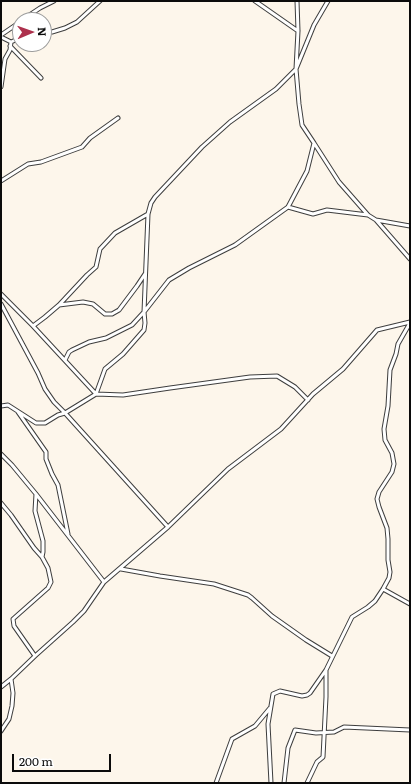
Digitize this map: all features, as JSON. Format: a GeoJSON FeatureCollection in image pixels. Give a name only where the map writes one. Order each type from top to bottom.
{"type":"FeatureCollection","features":[{"type":"Feature","properties":{"kind":"street"},"geometry":{"type":"LineString","coordinates":[[34,12],[54,1]]}},
{"type":"Feature","properties":{"kind":"street"},"geometry":{"type":"LineString","coordinates":[[52,32],[77,22],[100,1]]}},
{"type":"Feature","properties":{"kind":"street"},"geometry":{"type":"LineString","coordinates":[[255,1],[298,31]]}},
{"type":"Feature","properties":{"kind":"street"},"geometry":{"type":"LineString","coordinates":[[297,1],[298,31],[296,69],[302,125],[339,182],[368,214],[376,220],[410,259]]}},
{"type":"Feature","properties":{"kind":"street"},"geometry":{"type":"LineString","coordinates":[[96,394],[105,370],[123,354],[144,330],[146,323],[144,312],[148,214],[151,203],[202,147],[230,122],[276,89],[296,69],[314,25],[328,1]]}},
{"type":"Feature","properties":{"kind":"street"},"geometry":{"type":"LineString","coordinates":[[1,87],[5,59],[10,50],[11,42],[1,36],[12,28]]}},
{"type":"Feature","properties":{"kind":"street"},"geometry":{"type":"LineString","coordinates":[[10,46],[41,78]]}},
{"type":"Feature","properties":{"kind":"street"},"geometry":{"type":"LineString","coordinates":[[1,181],[28,164],[41,162],[82,147],[90,138],[118,118]]}},
{"type":"Feature","properties":{"kind":"street"},"geometry":{"type":"LineString","coordinates":[[65,360],[69,352],[72,350],[89,342],[106,338],[132,325],[169,280],[189,268],[235,245],[288,207],[307,171],[314,143]]}},
{"type":"Feature","properties":{"kind":"street"},"geometry":{"type":"LineString","coordinates":[[288,207],[313,214],[327,210],[368,214]]}},
{"type":"Feature","properties":{"kind":"street"},"geometry":{"type":"LineString","coordinates":[[33,326],[58,305],[96,267],[100,249],[115,233],[148,214]]}},
{"type":"Feature","properties":{"kind":"street"},"geometry":{"type":"LineString","coordinates":[[376,220],[410,226]]}},
{"type":"Feature","properties":{"kind":"street"},"geometry":{"type":"LineString","coordinates":[[58,305],[83,302],[93,304],[105,314],[112,314],[119,310],[145,274]]}},
{"type":"Feature","properties":{"kind":"street"},"geometry":{"type":"LineString","coordinates":[[1,294],[96,394]]}},
{"type":"Feature","properties":{"kind":"street"},"geometry":{"type":"LineString","coordinates":[[1,304],[38,372],[45,389],[54,402],[168,528]]}},
{"type":"Feature","properties":{"kind":"street"},"geometry":{"type":"LineString","coordinates":[[1,687],[84,611],[104,582],[168,528],[228,469],[282,429],[313,394],[343,370],[377,330],[410,323]]}},
{"type":"Feature","properties":{"kind":"street"},"geometry":{"type":"LineString","coordinates":[[271,783],[268,724],[274,694],[280,691],[302,696],[310,693],[326,670],[352,617],[375,601],[383,589],[390,572],[387,528],[377,499],[379,492],[392,472],[394,464],[392,453],[385,440],[384,429],[388,406],[390,370],[398,344],[410,323]]}},
{"type":"Feature","properties":{"kind":"street"},"geometry":{"type":"LineString","coordinates":[[1,406],[8,405],[36,424],[45,423],[58,415],[65,413],[96,394],[123,396],[250,377],[277,376],[295,387],[308,400]]}},
{"type":"Feature","properties":{"kind":"street"},"geometry":{"type":"LineString","coordinates":[[18,412],[46,452],[46,459],[58,485],[68,536]]}},
{"type":"Feature","properties":{"kind":"street"},"geometry":{"type":"LineString","coordinates":[[1,454],[36,494],[104,582]]}},
{"type":"Feature","properties":{"kind":"street"},"geometry":{"type":"LineString","coordinates":[[36,494],[34,511],[43,541],[42,557]]}},
{"type":"Feature","properties":{"kind":"street"},"geometry":{"type":"LineString","coordinates":[[1,503],[42,557],[48,568],[51,582],[48,588],[13,619],[14,626],[35,656]]}},
{"type":"Feature","properties":{"kind":"street"},"geometry":{"type":"LineString","coordinates":[[120,569],[214,584],[248,595],[272,616],[332,656]]}},
{"type":"Feature","properties":{"kind":"street"},"geometry":{"type":"LineString","coordinates":[[383,589],[410,604]]}},
{"type":"Feature","properties":{"kind":"street"},"geometry":{"type":"LineString","coordinates":[[307,782],[317,762],[323,757],[326,670]]}},
{"type":"Feature","properties":{"kind":"street"},"geometry":{"type":"LineString","coordinates":[[1,731],[9,720],[12,706],[13,693],[11,679]]}},
{"type":"Feature","properties":{"kind":"street"},"geometry":{"type":"LineString","coordinates":[[216,783],[232,739],[255,726],[271,707]]}},
{"type":"Feature","properties":{"kind":"street"},"geometry":{"type":"LineString","coordinates":[[284,783],[288,748],[295,730],[324,733],[334,732],[344,728],[410,730]]}}]}
